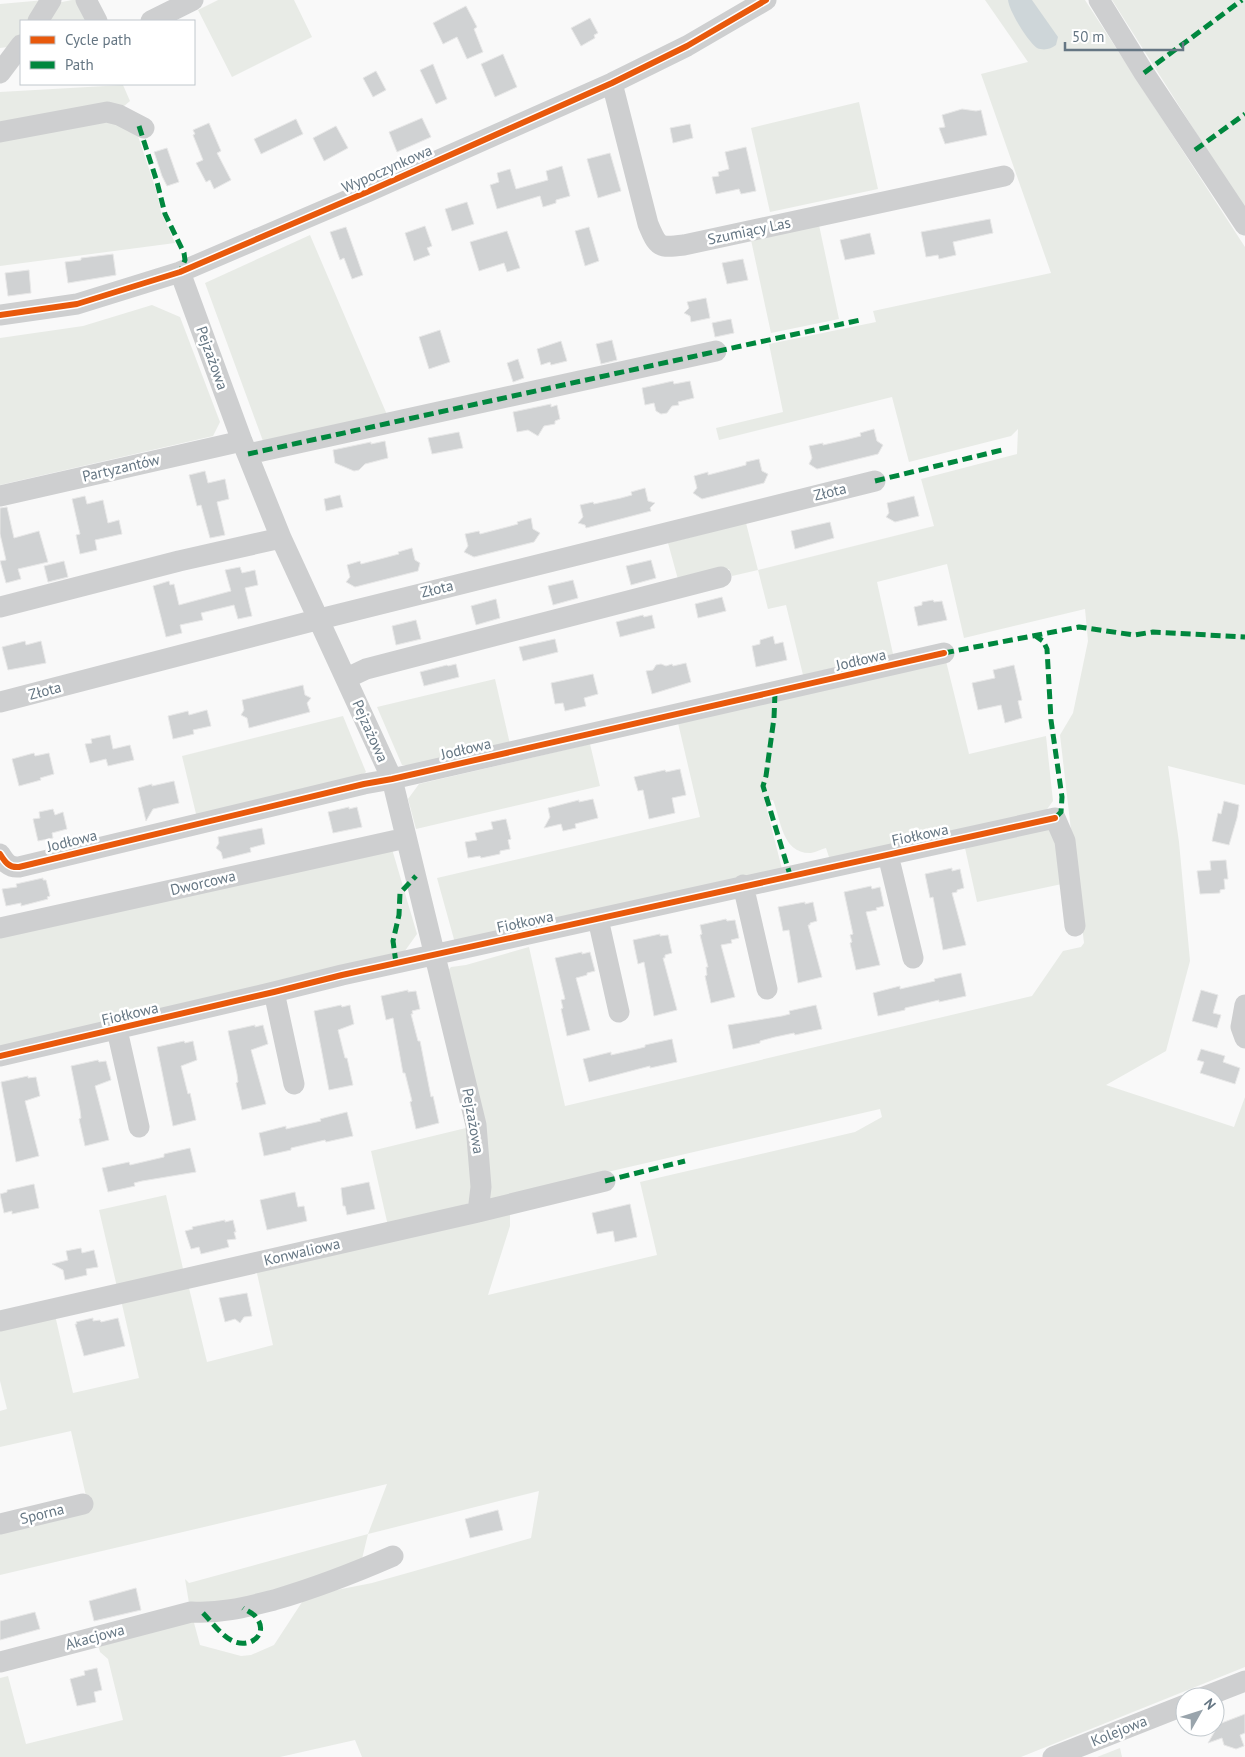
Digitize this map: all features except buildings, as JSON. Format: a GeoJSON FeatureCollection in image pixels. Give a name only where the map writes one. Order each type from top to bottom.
{"type":"FeatureCollection","features":[{"type":"Feature","properties":{"kind":"street"},"geometry":{"type":"LineString","coordinates":[[39,20],[51,0]]}},
{"type":"Feature","properties":{"kind":"street"},"geometry":{"type":"LineString","coordinates":[[86,0],[96,20]]}},
{"type":"Feature","properties":{"kind":"street"},"geometry":{"type":"LineString","coordinates":[[153,20],[193,0]]}},
{"type":"Feature","properties":{"kind":"street","name":"Wypoczynkowa"},"geometry":{"type":"LineString","coordinates":[[0,315],[77,304],[180,272],[367,192],[612,83],[687,46],[766,0]]}},
{"type":"Feature","properties":{"kind":"street"},"geometry":{"type":"LineString","coordinates":[[1098,0],[1245,225]]}},
{"type":"Feature","properties":{"kind":"street"},"geometry":{"type":"LineString","coordinates":[[0,73],[20,46]]}},
{"type":"Feature","properties":{"kind":"street","name":"Szumiący Las"},"geometry":{"type":"LineString","coordinates":[[612,83],[648,224],[655,241],[665,248],[1004,176]]}},
{"type":"Feature","properties":{"kind":"street"},"geometry":{"type":"LineString","coordinates":[[0,132],[107,112],[120,115],[144,128]]}},
{"type":"Feature","properties":{"kind":"street","name":"Pejzażowa"},"geometry":{"type":"LineString","coordinates":[[180,272],[281,538],[320,619],[392,779],[476,1124],[480,1187],[478,1212]]}},
{"type":"Feature","properties":{"kind":"street","name":"Partyzantów"},"geometry":{"type":"LineString","coordinates":[[0,496],[716,351]]}},
{"type":"Feature","properties":{"kind":"street","name":"Złota"},"geometry":{"type":"LineString","coordinates":[[0,702],[320,619],[875,481]]}},
{"type":"Feature","properties":{"kind":"street"},"geometry":{"type":"LineString","coordinates":[[0,606],[178,561],[281,538]]}},
{"type":"Feature","properties":{"kind":"street"},"geometry":{"type":"LineString","coordinates":[[347,678],[366,669],[721,577]]}},
{"type":"Feature","properties":{"kind":"street","name":"Jodłowa"},"geometry":{"type":"LineString","coordinates":[[0,854],[8,865],[19,867],[354,786],[392,779],[944,653]]}},
{"type":"Feature","properties":{"kind":"street","name":"Fiołkowa"},"geometry":{"type":"LineString","coordinates":[[0,1056],[117,1030],[342,975],[598,920],[743,885],[1056,818],[1065,841],[1075,926]]}},
{"type":"Feature","properties":{"kind":"street","name":"Dworcowa"},"geometry":{"type":"LineString","coordinates":[[0,928],[406,838]]}},
{"type":"Feature","properties":{"kind":"street"},"geometry":{"type":"LineString","coordinates":[[888,855],[913,958]]}},
{"type":"Feature","properties":{"kind":"street"},"geometry":{"type":"LineString","coordinates":[[743,885],[767,989]]}},
{"type":"Feature","properties":{"kind":"street"},"geometry":{"type":"LineString","coordinates":[[598,920],[619,1012]]}},
{"type":"Feature","properties":{"kind":"street"},"geometry":{"type":"LineString","coordinates":[[274,992],[294,1084]]}},
{"type":"Feature","properties":{"kind":"street"},"geometry":{"type":"LineString","coordinates":[[1245,1004],[1240,1027],[1245,1038]]}},
{"type":"Feature","properties":{"kind":"street"},"geometry":{"type":"LineString","coordinates":[[117,1030],[139,1128]]}},
{"type":"Feature","properties":{"kind":"street","name":"Konwaliowa"},"geometry":{"type":"LineString","coordinates":[[0,1321],[478,1212],[605,1181]]}},
{"type":"Feature","properties":{"kind":"street","name":"Sporna"},"geometry":{"type":"LineString","coordinates":[[0,1524],[83,1504]]}},
{"type":"Feature","properties":{"kind":"street","name":"Akacjowa"},"geometry":{"type":"LineString","coordinates":[[0,1662],[191,1612],[220,1612],[243,1608],[299,1593],[349,1575],[393,1556]]}},
{"type":"Feature","properties":{"kind":"street"},"geometry":{"type":"LineString","coordinates":[[1225,1689],[1245,1681]]}},
{"type":"Feature","properties":{"kind":"street","name":"Kolejowa"},"geometry":{"type":"LineString","coordinates":[[1053,1757],[1175,1709]]}},
{"type":"Feature","properties":{"kind":"shaded area"},"geometry":{"type":"Polygon","coordinates":[[[45,0],[32,20],[20,20],[20,38],[15,46],[0,48],[0,4],[45,0]]]}},
{"type":"Feature","properties":{"kind":"shaded area"},"geometry":{"type":"Polygon","coordinates":[[[84,0],[93,20],[44,20],[57,3],[84,0]]]}},
{"type":"Feature","properties":{"kind":"shaded area"},"geometry":{"type":"Polygon","coordinates":[[[218,0],[294,0],[312,37],[232,77],[198,10],[218,0]]]}},
{"type":"Feature","properties":{"kind":"shaded area"},"geometry":{"type":"Polygon","coordinates":[[[985,0],[1085,0],[1245,247],[1245,785],[1168,766],[1179,842],[1190,961],[1166,1051],[1106,1085],[1234,1127],[1245,1097],[1245,1667],[1195,1687],[1175,1687],[1175,1695],[1021,1757],[362,1757],[355,1740],[280,1757],[0,1757],[0,1678],[8,1676],[26,1744],[123,1720],[108,1659],[100,1652],[97,1642],[193,1619],[200,1645],[241,1656],[251,1655],[274,1645],[306,1596],[372,1583],[531,1538],[539,1491],[368,1534],[387,1484],[0,1575],[0,1531],[89,1509],[71,1431],[0,1447],[0,1411],[7,1409],[0,1381],[0,1328],[55,1315],[73,1393],[139,1378],[121,1300],[188,1284],[207,1362],[273,1345],[256,1269],[510,1213],[510,1226],[488,1295],[657,1255],[640,1182],[855,1132],[882,1117],[880,1109],[486,1200],[446,973],[451,967],[466,965],[529,947],[565,1106],[1032,996],[1063,951],[1081,947],[1084,943],[1060,735],[1073,713],[1088,641],[1085,609],[964,638],[947,564],[877,582],[893,654],[803,675],[786,605],[768,609],[758,570],[934,526],[921,479],[1017,454],[1018,429],[1011,436],[909,462],[892,397],[719,440],[716,428],[783,412],[769,344],[876,322],[873,311],[1051,273],[981,74],[1028,62],[985,0]]]}},
{"type":"Feature","properties":{"kind":"shaded area"},"geometry":{"type":"Polygon","coordinates":[[[1008,0],[1032,0],[1058,37],[1056,45],[1040,49],[1033,45],[1015,18],[1008,0]]]}},
{"type":"Feature","properties":{"kind":"shaded area"},"geometry":{"type":"Polygon","coordinates":[[[1112,0],[1245,0],[1245,210],[1112,0]]]}},
{"type":"Feature","properties":{"kind":"shaded area"},"geometry":{"type":"Polygon","coordinates":[[[123,85],[130,101],[123,107],[0,129],[0,92],[123,85]]]}},
{"type":"Feature","properties":{"kind":"shaded area"},"geometry":{"type":"Polygon","coordinates":[[[859,102],[878,189],[770,212],[751,128],[859,102]]]}},
{"type":"Feature","properties":{"kind":"shaded area"},"geometry":{"type":"Polygon","coordinates":[[[115,119],[136,130],[157,193],[161,212],[175,243],[0,266],[0,137],[115,119]]]}},
{"type":"Feature","properties":{"kind":"shaded area"},"geometry":{"type":"Polygon","coordinates":[[[819,225],[839,319],[771,333],[751,240],[819,225]]]}},
{"type":"Feature","properties":{"kind":"shaded area"},"geometry":{"type":"Polygon","coordinates":[[[310,235],[388,417],[263,441],[205,283],[310,235]]]}},
{"type":"Feature","properties":{"kind":"shaded area"},"geometry":{"type":"Polygon","coordinates":[[[152,305],[180,317],[220,422],[213,436],[0,485],[0,338],[83,326],[152,305]]]}},
{"type":"Feature","properties":{"kind":"shaded area"},"geometry":{"type":"Polygon","coordinates":[[[746,523],[758,570],[732,576],[729,569],[679,583],[668,543],[746,523]]]}},
{"type":"Feature","properties":{"kind":"shaded area"},"geometry":{"type":"Polygon","coordinates":[[[946,661],[969,754],[1046,736],[1053,801],[1045,812],[830,860],[826,848],[811,853],[801,852],[788,842],[773,800],[765,802],[782,869],[455,943],[437,878],[700,817],[678,723],[946,661]]]}},
{"type":"Feature","properties":{"kind":"shaded area"},"geometry":{"type":"Polygon","coordinates":[[[495,679],[510,744],[417,765],[402,765],[377,707],[495,679]]]}},
{"type":"Feature","properties":{"kind":"shaded area"},"geometry":{"type":"Polygon","coordinates":[[[343,716],[366,772],[356,780],[197,818],[182,756],[343,716]]]}},
{"type":"Feature","properties":{"kind":"shaded area"},"geometry":{"type":"Polygon","coordinates":[[[590,744],[600,786],[416,829],[408,799],[419,784],[590,744]]]}},
{"type":"Feature","properties":{"kind":"shaded area"},"geometry":{"type":"Polygon","coordinates":[[[1055,827],[1062,884],[977,902],[965,848],[1055,827]]]}},
{"type":"Feature","properties":{"kind":"shaded area"},"geometry":{"type":"Polygon","coordinates":[[[392,849],[417,934],[402,955],[0,1046],[0,933],[392,849]]]}},
{"type":"Feature","properties":{"kind":"shaded area"},"geometry":{"type":"Polygon","coordinates":[[[466,1128],[477,1201],[388,1226],[371,1151],[466,1128]]]}},
{"type":"Feature","properties":{"kind":"shaded area"},"geometry":{"type":"Polygon","coordinates":[[[166,1195],[184,1273],[117,1287],[99,1210],[166,1195]]]}},
{"type":"Feature","properties":{"kind":"shaded area"},"geometry":{"type":"Polygon","coordinates":[[[368,1534],[361,1563],[299,1587],[190,1609],[185,1579],[189,1583],[368,1534]]]}},
{"type":"Feature","properties":{"kind":"shaded area"},"geometry":{"type":"Polygon","coordinates":[[[1120,1748],[1122,1757],[1097,1757],[1120,1748]]]}},
{"type":"Feature","properties":{"kind":"marked path"},"geometry":{"type":"LineString","coordinates":[[1144,73],[1242,0]]}},
{"type":"Feature","properties":{"kind":"marked path"},"geometry":{"type":"LineString","coordinates":[[1195,150],[1245,114]]}},
{"type":"Feature","properties":{"kind":"marked path"},"geometry":{"type":"LineString","coordinates":[[139,126],[165,214],[184,253],[185,260],[180,272]]}},
{"type":"Feature","properties":{"kind":"marked path"},"geometry":{"type":"LineString","coordinates":[[248,454],[860,320]]}},
{"type":"Feature","properties":{"kind":"marked path"},"geometry":{"type":"LineString","coordinates":[[875,481],[1002,450]]}},
{"type":"Feature","properties":{"kind":"marked path"},"geometry":{"type":"LineString","coordinates":[[944,653],[1079,627],[1134,635],[1153,632],[1245,637]]}},
{"type":"Feature","properties":{"kind":"marked path"},"geometry":{"type":"LineString","coordinates":[[1034,635],[1043,641],[1047,649],[1051,720],[1062,797],[1061,812],[1055,818]]}},
{"type":"Feature","properties":{"kind":"marked path"},"geometry":{"type":"LineString","coordinates":[[775,693],[774,718],[763,786],[790,875]]}},
{"type":"Feature","properties":{"kind":"marked path"},"geometry":{"type":"LineString","coordinates":[[396,963],[393,941],[399,915],[400,893],[416,876]]}},
{"type":"Feature","properties":{"kind":"marked path"},"geometry":{"type":"LineString","coordinates":[[605,1181],[685,1161]]}},
{"type":"Feature","properties":{"kind":"marked path"},"geometry":{"type":"LineString","coordinates":[[203,1613],[230,1640],[247,1643],[257,1638],[261,1628],[256,1617],[243,1608]]}},
{"type":"Feature","properties":{"kind":"cycle path"},"geometry":{"type":"LineString","coordinates":[[0,315],[77,304],[180,272],[367,192],[612,83],[687,46],[766,0]]}},
{"type":"Feature","properties":{"kind":"cycle path"},"geometry":{"type":"LineString","coordinates":[[0,854],[8,864],[13,867],[19,867],[364,784],[944,653]]}},
{"type":"Feature","properties":{"kind":"cycle path"},"geometry":{"type":"LineString","coordinates":[[0,1056],[342,975],[1055,818]]}}]}
